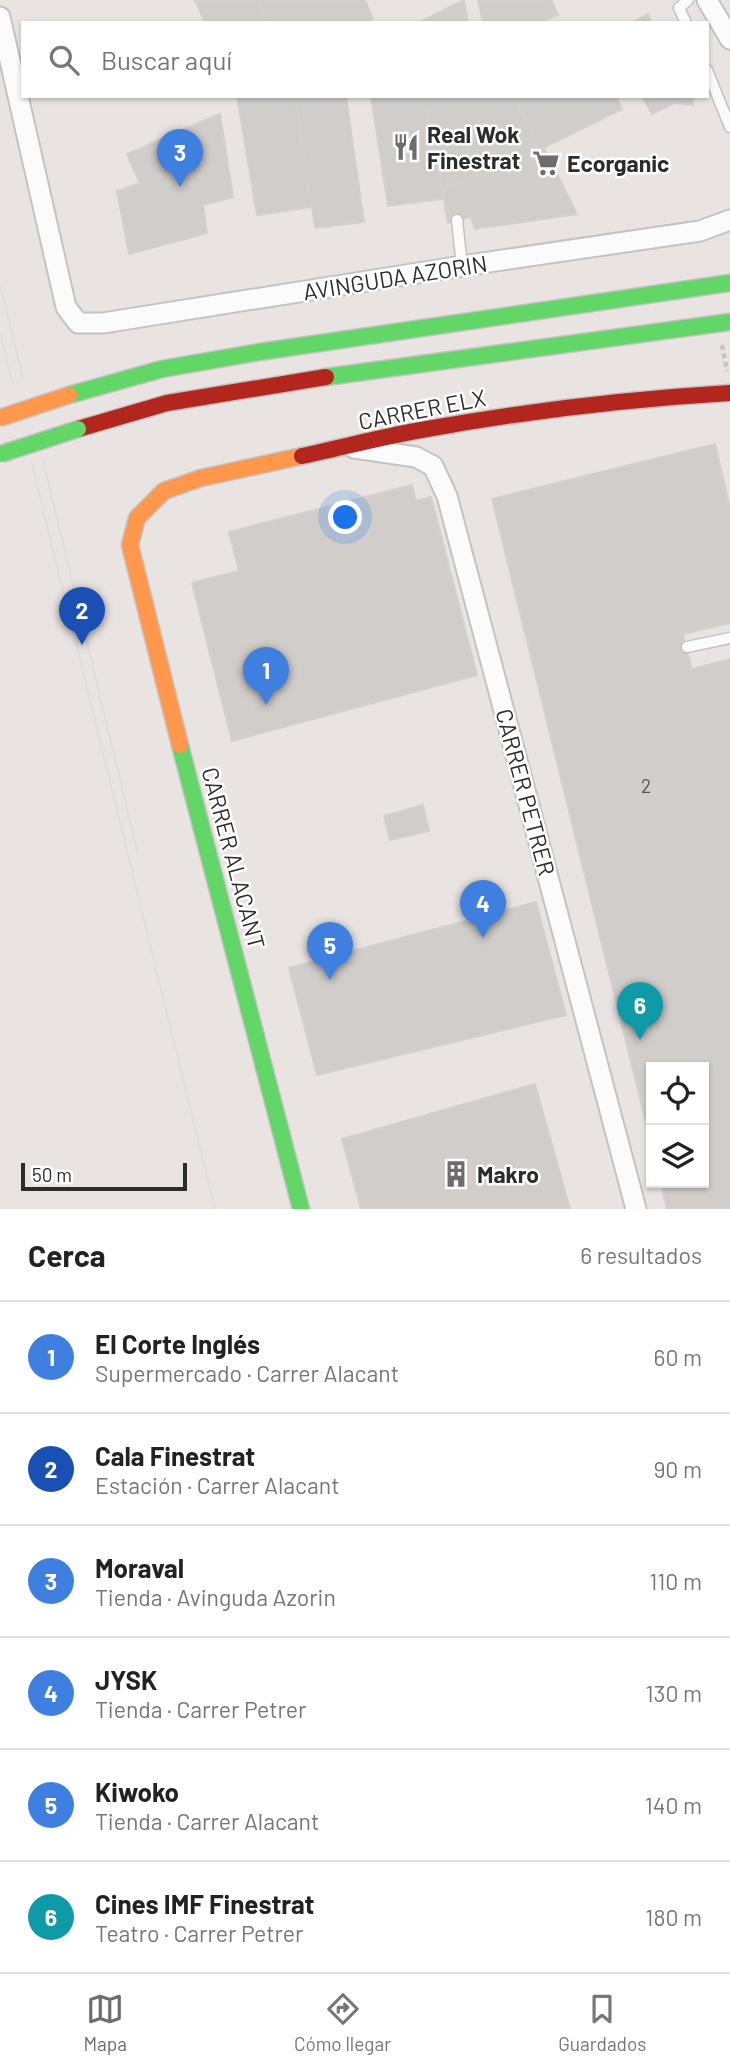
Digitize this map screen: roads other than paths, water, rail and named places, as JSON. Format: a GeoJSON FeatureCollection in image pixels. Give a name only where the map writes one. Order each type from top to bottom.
{"type":"FeatureCollection","features":[{"type":"Feature","properties":{"kind":"main road"},"geometry":{"type":"LineString","coordinates":[[0,418],[162,369],[247,354],[730,283]]}},
{"type":"Feature","properties":{"kind":"main road"},"geometry":{"type":"LineString","coordinates":[[1,455],[167,403],[323,377],[724,323]]}},
{"type":"Feature","properties":{"kind":"main road","name":"CARRER ELX"},"geometry":{"type":"LineString","coordinates":[[137,518],[164,491],[201,478],[426,429],[540,411],[663,397],[730,393]]}},
{"type":"Feature","properties":{"kind":"main road","name":"CARRER ALACANT"},"geometry":{"type":"LineString","coordinates":[[137,518],[131,545],[137,578],[301,1209]]}},
{"type":"Feature","properties":{"kind":"street"},"geometry":{"type":"LineString","coordinates":[[707,0],[730,39]]}},
{"type":"Feature","properties":{"kind":"street","name":"AVINGUDA AZORIN"},"geometry":{"type":"LineString","coordinates":[[0,17],[66,307],[78,323],[103,323],[700,231],[730,219]]}},
{"type":"Feature","properties":{"kind":"street","name":"CARRER PETRER"},"geometry":{"type":"LineString","coordinates":[[344,447],[416,457],[433,466],[447,496],[636,1209]]}},
{"type":"Feature","properties":{"kind":"lane"},"geometry":{"type":"LineString","coordinates":[[685,21],[679,8],[688,0]]}},
{"type":"Feature","properties":{"kind":"lane"},"geometry":{"type":"LineString","coordinates":[[709,75],[730,127]]}},
{"type":"Feature","properties":{"kind":"lane"},"geometry":{"type":"LineString","coordinates":[[457,220],[462,266]]}},
{"type":"Feature","properties":{"kind":"lane"},"geometry":{"type":"LineString","coordinates":[[687,647],[730,638]]}},
{"type":"Feature","properties":{"kind":"tram line"},"geometry":{"type":"LineString","coordinates":[[0,284],[23,379]]}},
{"type":"Feature","properties":{"kind":"tram line"},"geometry":{"type":"LineString","coordinates":[[0,333],[12,381]]}},
{"type":"Feature","properties":{"kind":"tram line"},"geometry":{"type":"LineString","coordinates":[[43,460],[138,854]]}},
{"type":"Feature","properties":{"kind":"tram line"},"geometry":{"type":"LineString","coordinates":[[32,464],[215,1209]]}},
{"type":"Feature","properties":{"kind":"place","name":"Real Wok Finestrat"},"geometry":{"type":"Point","coordinates":[406,147]}},
{"type":"Feature","properties":{"kind":"place","name":"Ecorganic"},"geometry":{"type":"Point","coordinates":[546,163]}},
{"type":"Feature","properties":{"kind":"place","name":"Moraval"},"geometry":{"type":"Point","coordinates":[180,187]}},
{"type":"Feature","properties":{"kind":"place","name":"Cala Finestrat"},"geometry":{"type":"Point","coordinates":[82,645]}},
{"type":"Feature","properties":{"kind":"place","name":"El Corte Inglés"},"geometry":{"type":"Point","coordinates":[266,705]}},
{"type":"Feature","properties":{"kind":"place","name":"JYSK"},"geometry":{"type":"Point","coordinates":[483,938]}},
{"type":"Feature","properties":{"kind":"place","name":"Kiwoko"},"geometry":{"type":"Point","coordinates":[330,980]}},
{"type":"Feature","properties":{"kind":"place","name":"Cines IMF Finestrat"},"geometry":{"type":"Point","coordinates":[640,1040]}},
{"type":"Feature","properties":{"kind":"place","name":"Makro"},"geometry":{"type":"Point","coordinates":[456,1174]}}]}
